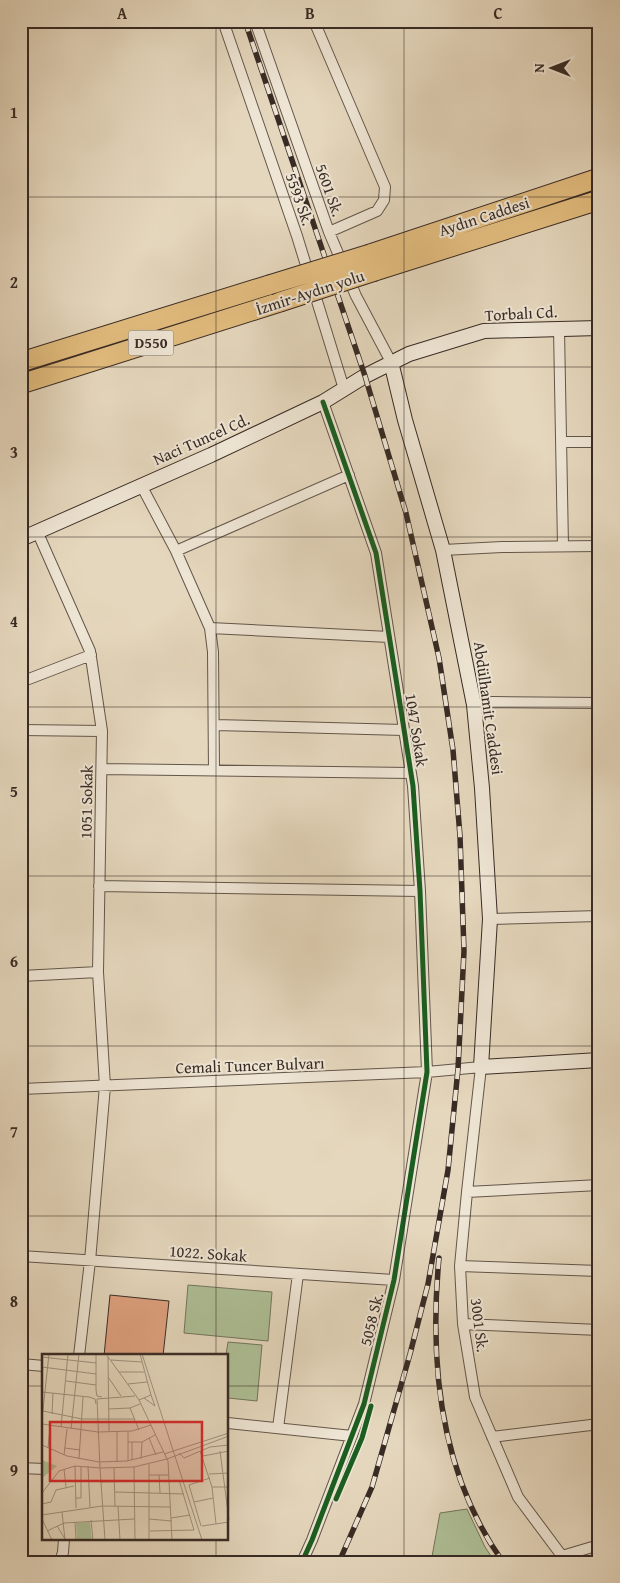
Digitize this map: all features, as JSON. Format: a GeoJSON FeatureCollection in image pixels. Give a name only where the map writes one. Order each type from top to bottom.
{"type":"FeatureCollection","features":[{"type":"Feature","properties":{"kind":"highway","name":"Aydın Caddesi"},"geometry":{"type":"LineString","coordinates":[[372,262],[599,178]]}},
{"type":"Feature","properties":{"kind":"highway","name":"İzmir-Aydın yolu"},"geometry":{"type":"LineString","coordinates":[[21,362],[269,285],[372,262],[599,200]]}},
{"type":"Feature","properties":{"kind":"highway","name":"İzmir-Aydın yolu"},"geometry":{"type":"LineString","coordinates":[[21,384],[280,302],[372,262]]}},
{"type":"Feature","properties":{"kind":"main road","name":"Torbalı Cd."},"geometry":{"type":"LineString","coordinates":[[391,362],[409,354],[484,331],[599,328]]}},
{"type":"Feature","properties":{"kind":"main road","name":"Naci Tuncel Cd."},"geometry":{"type":"LineString","coordinates":[[21,539],[211,455],[323,402],[391,362]]}},
{"type":"Feature","properties":{"kind":"main road","name":"Abdülhamit Caddesi"},"geometry":{"type":"LineString","coordinates":[[391,362],[405,420],[443,550],[474,705],[482,788],[490,919],[481,1067]]}},
{"type":"Feature","properties":{"kind":"main road"},"geometry":{"type":"LineString","coordinates":[[481,1067],[599,1060]]}},
{"type":"Feature","properties":{"kind":"street","name":"5593 Sk."},"geometry":{"type":"LineString","coordinates":[[223,21],[297,236],[344,389]]}},
{"type":"Feature","properties":{"kind":"street","name":"5601 Sk."},"geometry":{"type":"LineString","coordinates":[[254,21],[329,232],[356,296],[391,362]]}},
{"type":"Feature","properties":{"kind":"street"},"geometry":{"type":"LineString","coordinates":[[314,21],[383,180],[386,194],[377,211],[329,232]]}},
{"type":"Feature","properties":{"kind":"street"},"geometry":{"type":"LineString","coordinates":[[559,329],[563,546]]}},
{"type":"Feature","properties":{"kind":"street","name":"1047 Sokak"},"geometry":{"type":"LineString","coordinates":[[323,402],[376,553],[411,773],[420,891],[426,1072]]}},
{"type":"Feature","properties":{"kind":"street"},"geometry":{"type":"LineString","coordinates":[[562,442],[599,442]]}},
{"type":"Feature","properties":{"kind":"street"},"geometry":{"type":"LineString","coordinates":[[176,551],[349,475]]}},
{"type":"Feature","properties":{"kind":"street"},"geometry":{"type":"LineString","coordinates":[[141,485],[176,551],[210,628],[213,652],[214,770]]}},
{"type":"Feature","properties":{"kind":"street","name":"1051 Sokak"},"geometry":{"type":"LineString","coordinates":[[37,531],[91,655],[102,731],[98,972],[105,1086],[90,1261],[79,1354]]}},
{"type":"Feature","properties":{"kind":"street"},"geometry":{"type":"LineString","coordinates":[[443,550],[599,546]]}},
{"type":"Feature","properties":{"kind":"street"},"geometry":{"type":"LineString","coordinates":[[210,628],[389,637]]}},
{"type":"Feature","properties":{"kind":"street"},"geometry":{"type":"LineString","coordinates":[[21,682],[91,655]]}},
{"type":"Feature","properties":{"kind":"street"},"geometry":{"type":"LineString","coordinates":[[474,705],[493,702],[599,703]]}},
{"type":"Feature","properties":{"kind":"street"},"geometry":{"type":"LineString","coordinates":[[214,725],[404,730]]}},
{"type":"Feature","properties":{"kind":"street"},"geometry":{"type":"LineString","coordinates":[[21,730],[102,731]]}},
{"type":"Feature","properties":{"kind":"street"},"geometry":{"type":"LineString","coordinates":[[102,769],[411,773]]}},
{"type":"Feature","properties":{"kind":"street"},"geometry":{"type":"LineString","coordinates":[[98,886],[420,891]]}},
{"type":"Feature","properties":{"kind":"street"},"geometry":{"type":"LineString","coordinates":[[490,919],[599,916]]}},
{"type":"Feature","properties":{"kind":"street"},"geometry":{"type":"LineString","coordinates":[[21,976],[98,972]]}},
{"type":"Feature","properties":{"kind":"street","name":"Cemali Tuncer Bulvarı"},"geometry":{"type":"LineString","coordinates":[[21,1090],[426,1072],[481,1067]]}},
{"type":"Feature","properties":{"kind":"street","name":"3001 Sk."},"geometry":{"type":"LineString","coordinates":[[481,1067],[460,1266],[463,1324],[475,1397],[518,1497],[566,1559]]}},
{"type":"Feature","properties":{"kind":"street","name":"5058 Sk."},"geometry":{"type":"LineString","coordinates":[[302,1562],[364,1404],[394,1280],[426,1072]]}},
{"type":"Feature","properties":{"kind":"street"},"geometry":{"type":"LineString","coordinates":[[467,1192],[599,1185]]}},
{"type":"Feature","properties":{"kind":"street","name":"1022. Sokak"},"geometry":{"type":"LineString","coordinates":[[21,1256],[394,1280]]}},
{"type":"Feature","properties":{"kind":"street"},"geometry":{"type":"LineString","coordinates":[[460,1266],[599,1271]]}},
{"type":"Feature","properties":{"kind":"street"},"geometry":{"type":"LineString","coordinates":[[278,1428],[298,1274]]}},
{"type":"Feature","properties":{"kind":"street"},"geometry":{"type":"LineString","coordinates":[[463,1324],[599,1330]]}},
{"type":"Feature","properties":{"kind":"street"},"geometry":{"type":"LineString","coordinates":[[21,1364],[42,1366]]}},
{"type":"Feature","properties":{"kind":"street"},"geometry":{"type":"LineString","coordinates":[[229,1423],[352,1436]]}},
{"type":"Feature","properties":{"kind":"street"},"geometry":{"type":"LineString","coordinates":[[492,1437],[599,1424]]}},
{"type":"Feature","properties":{"kind":"street"},"geometry":{"type":"LineString","coordinates":[[21,1468],[42,1469]]}},
{"type":"Feature","properties":{"kind":"street"},"geometry":{"type":"LineString","coordinates":[[60,1562],[64,1540]]}},
{"type":"Feature","properties":{"kind":"street"},"geometry":{"type":"LineString","coordinates":[[566,1559],[599,1545]]}},
{"type":"Feature","properties":{"kind":"green space"},"geometry":{"type":"Polygon","coordinates":[[[188,1285],[272,1292],[268,1341],[184,1333],[188,1285]]]}},
{"type":"Feature","properties":{"kind":"green space"},"geometry":{"type":"Polygon","coordinates":[[[228,1342],[262,1345],[257,1401],[229,1398],[229,1354],[226,1354],[228,1342]]]}},
{"type":"Feature","properties":{"kind":"green space"},"geometry":{"type":"Polygon","coordinates":[[[467,1509],[485,1547],[495,1562],[431,1562],[440,1513],[467,1509]]]}},
{"type":"Feature","properties":{"kind":"building"},"geometry":{"type":"Polygon","coordinates":[[[110,1295],[169,1301],[163,1354],[104,1354],[110,1295]]]}},
{"type":"Feature","properties":{"kind":"railway"},"geometry":{"type":"LineString","coordinates":[[245,21],[365,376],[406,513],[439,658],[453,750],[460,836],[464,951],[458,1069],[448,1170],[428,1284],[410,1354],[372,1487],[339,1562]]}},
{"type":"Feature","properties":{"kind":"railway"},"geometry":{"type":"LineString","coordinates":[[439,1258],[436,1338],[438,1378],[444,1417],[452,1455],[465,1492],[482,1528],[503,1562]]}},
{"type":"Feature","properties":{"kind":"cycle path"},"geometry":{"type":"LineString","coordinates":[[302,1562],[364,1404],[394,1280],[427,1072],[420,891],[413,786],[376,553],[323,402]]}},
{"type":"Feature","properties":{"kind":"cycle path"},"geometry":{"type":"LineString","coordinates":[[336,1499],[362,1438],[371,1406]]}}]}
